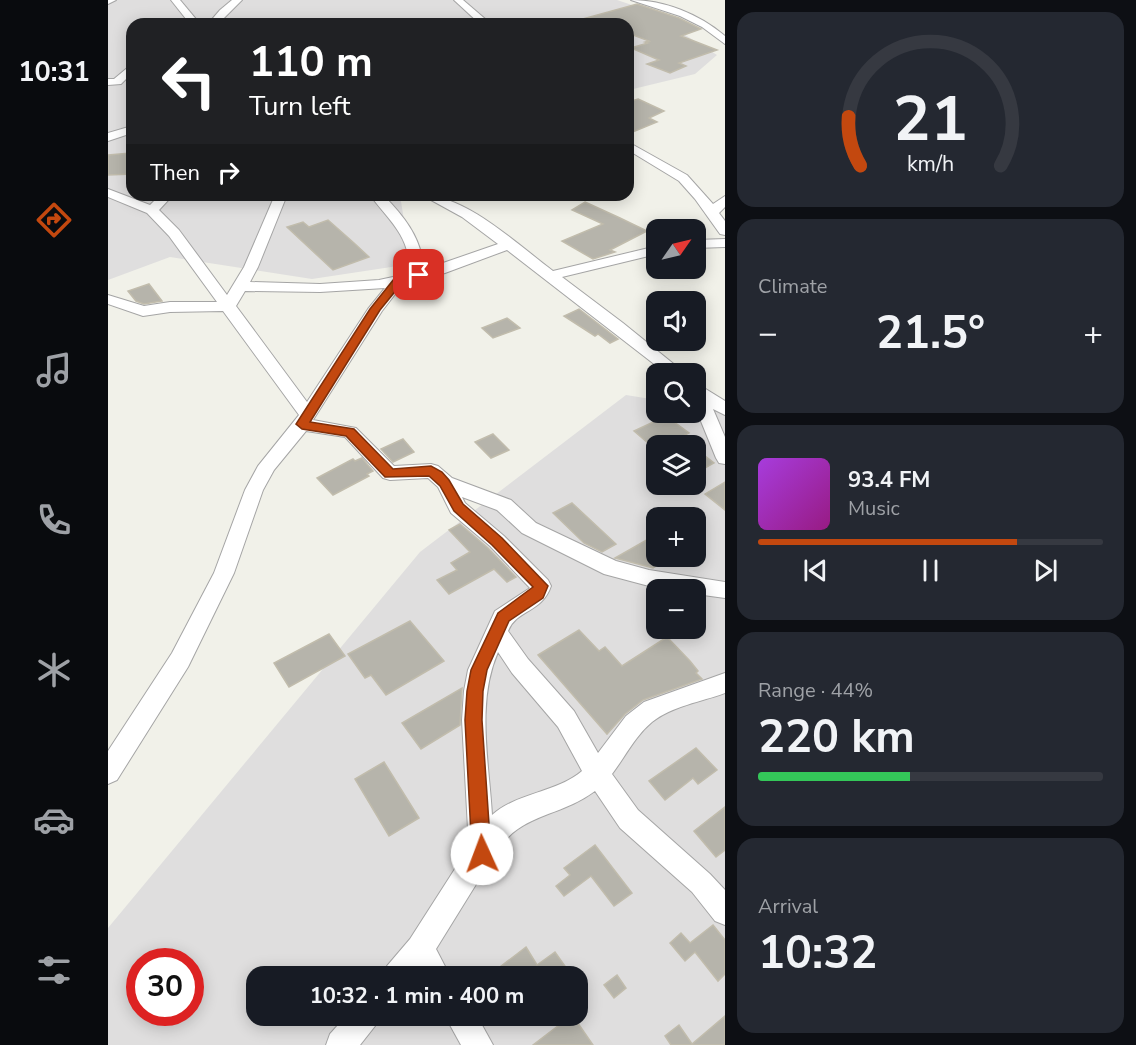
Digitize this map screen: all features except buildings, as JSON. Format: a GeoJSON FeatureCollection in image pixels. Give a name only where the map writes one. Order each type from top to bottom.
{"type":"FeatureCollection","features":[{"type":"Feature","properties":{"kind":"street"},"geometry":{"type":"LineString","coordinates":[[108,1],[112,0]]}},
{"type":"Feature","properties":{"kind":"street"},"geometry":{"type":"LineString","coordinates":[[175,0],[190,18]]}},
{"type":"Feature","properties":{"kind":"street"},"geometry":{"type":"LineString","coordinates":[[218,18],[238,0]]}},
{"type":"Feature","properties":{"kind":"street"},"geometry":{"type":"LineString","coordinates":[[458,0],[479,18]]}},
{"type":"Feature","properties":{"kind":"street"},"geometry":{"type":"LineString","coordinates":[[634,0],[664,7],[706,24],[725,41]]}},
{"type":"Feature","properties":{"kind":"street"},"geometry":{"type":"LineString","coordinates":[[108,92],[112,82],[126,72]]}},
{"type":"Feature","properties":{"kind":"street"},"geometry":{"type":"LineString","coordinates":[[108,136],[126,131]]}},
{"type":"Feature","properties":{"kind":"street"},"geometry":{"type":"LineString","coordinates":[[634,149],[683,178],[725,231]]}},
{"type":"Feature","properties":{"kind":"street"},"geometry":{"type":"LineString","coordinates":[[108,194],[126,201]]}},
{"type":"Feature","properties":{"kind":"street"},"geometry":{"type":"LineString","coordinates":[[711,213],[725,200]]}},
{"type":"Feature","properties":{"kind":"street"},"geometry":{"type":"LineString","coordinates":[[127,201],[152,210],[174,233],[228,306],[305,420],[350,432],[390,473],[431,471],[445,483],[504,505],[529,528],[611,568],[649,578],[725,590]]}},
{"type":"Feature","properties":{"kind":"street"},"geometry":{"type":"LineString","coordinates":[[152,210],[161,201]]}},
{"type":"Feature","properties":{"kind":"street"},"geometry":{"type":"LineString","coordinates":[[228,306],[241,286],[264,240],[280,201]]}},
{"type":"Feature","properties":{"kind":"street"},"geometry":{"type":"LineString","coordinates":[[108,772],[180,660],[224,573],[254,490],[267,466],[305,420],[376,309],[398,281],[416,265],[417,255],[394,214],[382,201]]}},
{"type":"Feature","properties":{"kind":"street"},"geometry":{"type":"LineString","coordinates":[[440,201],[467,214],[664,363]]}},
{"type":"Feature","properties":{"kind":"street"},"geometry":{"type":"LineString","coordinates":[[706,244],[725,243]]}},
{"type":"Feature","properties":{"kind":"street"},"geometry":{"type":"LineString","coordinates":[[241,286],[295,288],[361,286],[398,281],[441,270],[508,245]]}},
{"type":"Feature","properties":{"kind":"street"},"geometry":{"type":"LineString","coordinates":[[550,276],[646,253]]}},
{"type":"Feature","properties":{"kind":"street"},"geometry":{"type":"LineString","coordinates":[[108,299],[142,311],[170,307],[228,306]]}},
{"type":"Feature","properties":{"kind":"street"},"geometry":{"type":"LineString","coordinates":[[706,395],[725,409]]}},
{"type":"Feature","properties":{"kind":"street"},"geometry":{"type":"LineString","coordinates":[[706,412],[725,458]]}},
{"type":"Feature","properties":{"kind":"street"},"geometry":{"type":"LineString","coordinates":[[445,483],[458,508],[497,541],[541,586],[538,594],[503,617],[479,670],[475,691],[474,720],[482,854]]}},
{"type":"Feature","properties":{"kind":"street"},"geometry":{"type":"LineString","coordinates":[[497,633],[520,666],[566,718],[597,773],[629,819],[701,883],[725,911]]}},
{"type":"Feature","properties":{"kind":"street"},"geometry":{"type":"LineString","coordinates":[[406,966],[420,949],[482,854],[494,831],[521,809],[566,795],[581,787],[597,773],[644,714],[658,706],[725,683]]}},
{"type":"Feature","properties":{"kind":"street"},"geometry":{"type":"LineString","coordinates":[[420,949],[430,966]]}},
{"type":"Feature","properties":{"kind":"street"},"geometry":{"type":"LineString","coordinates":[[341,1045],[357,1026]]}},
{"type":"Feature","properties":{"kind":"street"},"geometry":{"type":"LineString","coordinates":[[466,1026],[478,1045]]}},
{"type":"Feature","properties":{"kind":"shaded area"},"geometry":{"type":"Polygon","coordinates":[[[108,0],[617,0],[644,9],[717,55],[695,74],[634,89],[634,18],[126,18],[126,201],[401,201],[411,264],[312,279],[170,257],[108,280],[108,0]]]}},
{"type":"Feature","properties":{"kind":"shaded area"},"geometry":{"type":"Polygon","coordinates":[[[626,395],[646,398],[646,423],[706,423],[706,408],[725,411],[725,1045],[108,1045],[108,928],[420,552],[626,395]]]}},
{"type":"Feature","properties":{"kind":"route"},"geometry":{"type":"LineString","coordinates":[[419,275],[398,281],[376,309],[302,424],[350,432],[390,473],[431,471],[437,475],[445,483],[458,508],[497,541],[541,586],[538,594],[503,617],[479,670],[475,691],[474,720],[482,854]]}}]}
